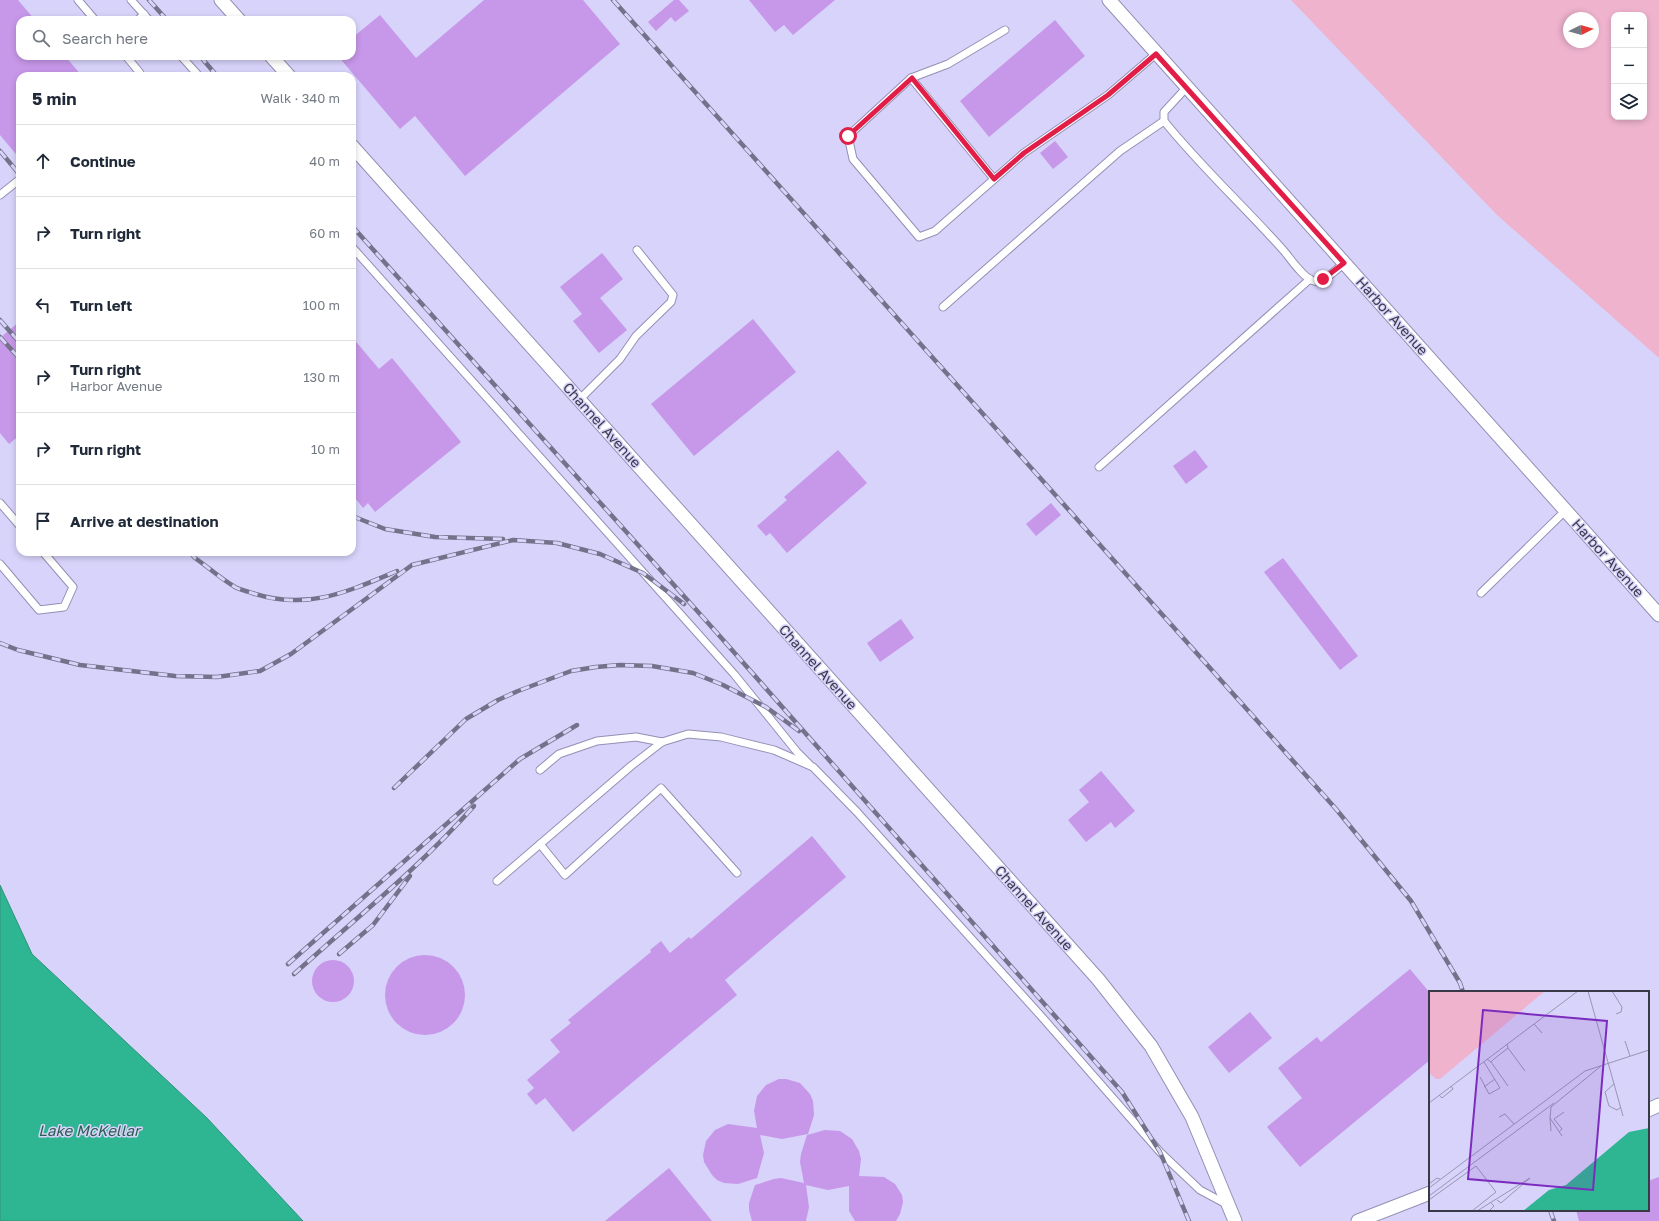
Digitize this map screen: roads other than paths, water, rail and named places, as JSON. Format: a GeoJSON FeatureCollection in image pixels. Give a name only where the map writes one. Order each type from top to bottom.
{"type":"FeatureCollection","features":[{"type":"Feature","properties":{"kind":"street"},"geometry":{"type":"LineString","coordinates":[[221,0],[235,16]]}},
{"type":"Feature","properties":{"kind":"street","name":"Harbor Avenue"},"geometry":{"type":"LineString","coordinates":[[1109,0],[1659,615]]}},
{"type":"Feature","properties":{"kind":"street"},"geometry":{"type":"LineString","coordinates":[[275,60],[286,72]]}},
{"type":"Feature","properties":{"kind":"street","name":"Channel Avenue"},"geometry":{"type":"LineString","coordinates":[[356,150],[1098,979],[1151,1046],[1192,1117],[1235,1221]]}},
{"type":"Feature","properties":{"kind":"street"},"geometry":{"type":"LineString","coordinates":[[1649,1110],[1659,1105]]}},
{"type":"Feature","properties":{"kind":"street"},"geometry":{"type":"LineString","coordinates":[[1358,1221],[1429,1193]]}},
{"type":"Feature","properties":{"kind":"lane"},"geometry":{"type":"LineString","coordinates":[[78,0],[92,16]]}},
{"type":"Feature","properties":{"kind":"lane"},"geometry":{"type":"LineString","coordinates":[[131,0],[146,16]]}},
{"type":"Feature","properties":{"kind":"lane"},"geometry":{"type":"LineString","coordinates":[[1005,30],[948,64],[912,78],[848,136],[853,159],[918,237],[935,231],[1024,153],[1108,95],[1156,54]]}},
{"type":"Feature","properties":{"kind":"lane"},"geometry":{"type":"LineString","coordinates":[[129,60],[139,72]]}},
{"type":"Feature","properties":{"kind":"lane"},"geometry":{"type":"LineString","coordinates":[[185,60],[195,72]]}},
{"type":"Feature","properties":{"kind":"lane"},"geometry":{"type":"LineString","coordinates":[[912,78],[994,179]]}},
{"type":"Feature","properties":{"kind":"lane"},"geometry":{"type":"LineString","coordinates":[[1187,87],[1164,112],[1164,121],[1191,154],[1310,280],[1314,281],[1323,279],[1344,263]]}},
{"type":"Feature","properties":{"kind":"lane"},"geometry":{"type":"LineString","coordinates":[[944,308],[1120,151],[1164,121]]}},
{"type":"Feature","properties":{"kind":"lane"},"geometry":{"type":"LineString","coordinates":[[0,195],[16,182]]}},
{"type":"Feature","properties":{"kind":"lane"},"geometry":{"type":"LineString","coordinates":[[579,400],[620,360],[636,336],[671,302],[673,295],[637,250]]}},
{"type":"Feature","properties":{"kind":"lane"},"geometry":{"type":"LineString","coordinates":[[356,251],[734,674],[797,752],[857,812],[1041,1016],[1160,1152],[1200,1190],[1228,1205]]}},
{"type":"Feature","properties":{"kind":"lane"},"geometry":{"type":"LineString","coordinates":[[1099,467],[1310,280]]}},
{"type":"Feature","properties":{"kind":"lane"},"geometry":{"type":"LineString","coordinates":[[0,503],[16,521]]}},
{"type":"Feature","properties":{"kind":"lane"},"geometry":{"type":"LineString","coordinates":[[1481,593],[1566,510]]}},
{"type":"Feature","properties":{"kind":"lane"},"geometry":{"type":"LineString","coordinates":[[0,564],[39,610],[64,607],[73,587],[46,556]]}},
{"type":"Feature","properties":{"kind":"lane"},"geometry":{"type":"LineString","coordinates":[[497,881],[631,766],[662,742],[688,734],[721,736],[774,750],[813,767]]}},
{"type":"Feature","properties":{"kind":"lane"},"geometry":{"type":"LineString","coordinates":[[540,770],[559,754],[597,741],[636,737],[662,742]]}},
{"type":"Feature","properties":{"kind":"lane"},"geometry":{"type":"LineString","coordinates":[[540,844],[565,875],[661,788],[737,873]]}},
{"type":"Feature","properties":{"kind":"water","name":"Lake McKellar"},"geometry":{"type":"Polygon","coordinates":[[[0,885],[32,954],[207,1118],[303,1221],[0,1221],[0,885]]]}},
{"type":"Feature","properties":{"kind":"railway"},"geometry":{"type":"LineString","coordinates":[[149,0],[163,16]]}},
{"type":"Feature","properties":{"kind":"railway"},"geometry":{"type":"LineString","coordinates":[[613,0],[1336,809],[1411,901],[1460,983],[1463,991]]}},
{"type":"Feature","properties":{"kind":"railway"},"geometry":{"type":"LineString","coordinates":[[203,60],[214,72]]}},
{"type":"Feature","properties":{"kind":"railway"},"geometry":{"type":"LineString","coordinates":[[0,151],[16,170]]}},
{"type":"Feature","properties":{"kind":"railway"},"geometry":{"type":"LineString","coordinates":[[356,230],[717,633],[1122,1092],[1160,1152],[1189,1221]]}},
{"type":"Feature","properties":{"kind":"railway"},"geometry":{"type":"LineString","coordinates":[[0,320],[16,338]]}},
{"type":"Feature","properties":{"kind":"railway"},"geometry":{"type":"LineString","coordinates":[[0,337],[16,355]]}},
{"type":"Feature","properties":{"kind":"railway"},"geometry":{"type":"LineString","coordinates":[[356,518],[385,529],[435,537],[503,539]]}},
{"type":"Feature","properties":{"kind":"railway"},"geometry":{"type":"LineString","coordinates":[[0,643],[18,650],[80,665],[175,676],[217,677],[260,671],[291,654],[412,565],[513,540],[557,543],[600,554],[643,573],[684,604]]}},
{"type":"Feature","properties":{"kind":"railway"},"geometry":{"type":"LineString","coordinates":[[193,556],[237,588],[272,598],[291,600],[326,597],[361,586],[397,571]]}},
{"type":"Feature","properties":{"kind":"railway"},"geometry":{"type":"LineString","coordinates":[[394,788],[466,719],[498,700],[518,691],[571,671],[596,667],[620,665],[652,666],[693,673],[723,685],[766,707],[799,731]]}},
{"type":"Feature","properties":{"kind":"railway"},"geometry":{"type":"LineString","coordinates":[[288,964],[520,759],[577,725]]}},
{"type":"Feature","properties":{"kind":"railway"},"geometry":{"type":"LineString","coordinates":[[294,974],[387,892],[432,850],[474,806]]}},
{"type":"Feature","properties":{"kind":"railway"},"geometry":{"type":"LineString","coordinates":[[339,954],[373,925],[410,876]]}},
{"type":"Feature","properties":{"kind":"railway"},"geometry":{"type":"LineString","coordinates":[[1550,1211],[1554,1221]]}}]}
